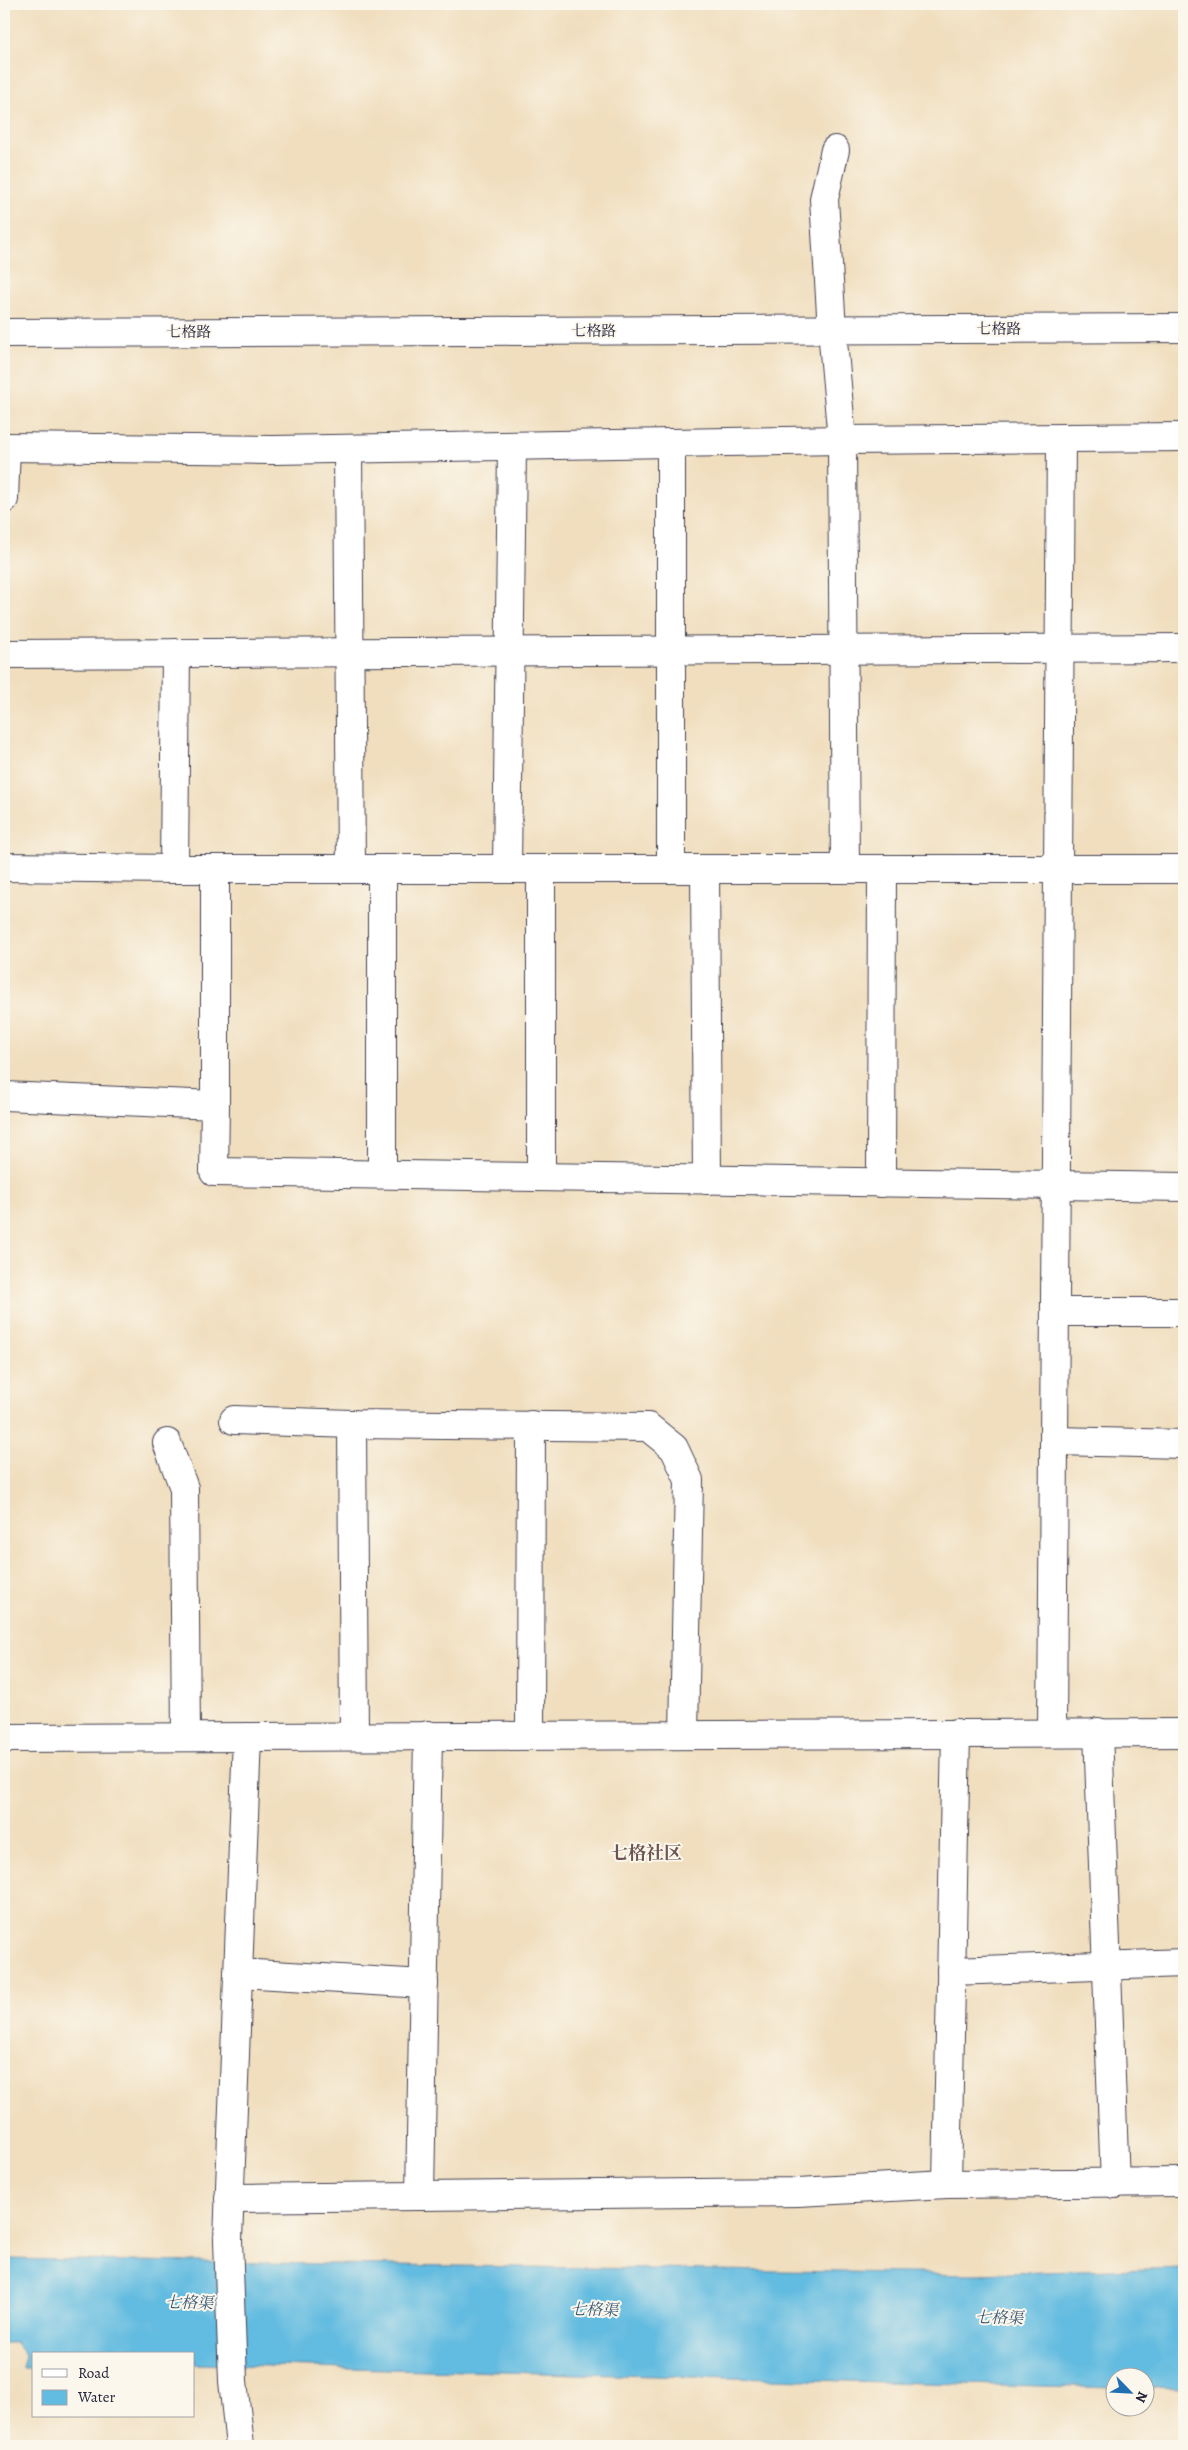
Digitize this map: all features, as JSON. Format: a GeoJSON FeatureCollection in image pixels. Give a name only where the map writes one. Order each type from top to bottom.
{"type":"FeatureCollection","features":[{"type":"Feature","properties":{"kind":"street"},"geometry":{"type":"LineString","coordinates":[[835,150],[824,199],[832,330],[842,440],[845,869]]}},
{"type":"Feature","properties":{"kind":"street","name":"七格路"},"geometry":{"type":"LineString","coordinates":[[4,333],[1184,328]]}},
{"type":"Feature","properties":{"kind":"street"},"geometry":{"type":"LineString","coordinates":[[4,499],[5,447],[348,449],[842,440],[1184,437]]}},
{"type":"Feature","properties":{"kind":"street"},"geometry":{"type":"LineString","coordinates":[[1052,1732],[1061,438]]}},
{"type":"Feature","properties":{"kind":"street"},"geometry":{"type":"LineString","coordinates":[[671,443],[671,869]]}},
{"type":"Feature","properties":{"kind":"street"},"geometry":{"type":"LineString","coordinates":[[507,869],[512,446]]}},
{"type":"Feature","properties":{"kind":"street"},"geometry":{"type":"LineString","coordinates":[[348,449],[351,869]]}},
{"type":"Feature","properties":{"kind":"street"},"geometry":{"type":"LineString","coordinates":[[4,654],[1184,648]]}},
{"type":"Feature","properties":{"kind":"street"},"geometry":{"type":"LineString","coordinates":[[174,870],[176,653]]}},
{"type":"Feature","properties":{"kind":"street"},"geometry":{"type":"LineString","coordinates":[[4,867],[174,870],[1184,869]]}},
{"type":"Feature","properties":{"kind":"street"},"geometry":{"type":"LineString","coordinates":[[215,869],[216,1104],[214,1172],[1184,1187]]}},
{"type":"Feature","properties":{"kind":"street"},"geometry":{"type":"LineString","coordinates":[[540,869],[542,1177]]}},
{"type":"Feature","properties":{"kind":"street"},"geometry":{"type":"LineString","coordinates":[[705,869],[707,1180]]}},
{"type":"Feature","properties":{"kind":"street"},"geometry":{"type":"LineString","coordinates":[[882,869],[882,1183]]}},
{"type":"Feature","properties":{"kind":"street"},"geometry":{"type":"LineString","coordinates":[[382,870],[382,1174]]}},
{"type":"Feature","properties":{"kind":"street"},"geometry":{"type":"LineString","coordinates":[[4,1096],[216,1104]]}},
{"type":"Feature","properties":{"kind":"street"},"geometry":{"type":"LineString","coordinates":[[1056,1312],[1184,1312]]}},
{"type":"Feature","properties":{"kind":"street"},"geometry":{"type":"LineString","coordinates":[[234,1420],[352,1424],[648,1427],[674,1448],[688,1480],[684,1734]]}},
{"type":"Feature","properties":{"kind":"street"},"geometry":{"type":"LineString","coordinates":[[352,1424],[354,1736]]}},
{"type":"Feature","properties":{"kind":"street"},"geometry":{"type":"LineString","coordinates":[[530,1735],[531,1425]]}},
{"type":"Feature","properties":{"kind":"street"},"geometry":{"type":"LineString","coordinates":[[1055,1441],[1184,1444]]}},
{"type":"Feature","properties":{"kind":"street"},"geometry":{"type":"LineString","coordinates":[[167,1443],[184,1488],[186,1737]]}},
{"type":"Feature","properties":{"kind":"street"},"geometry":{"type":"LineString","coordinates":[[4,1738],[1052,1732],[1184,1733]]}},
{"type":"Feature","properties":{"kind":"street"},"geometry":{"type":"LineString","coordinates":[[1098,1732],[1115,2184]]}},
{"type":"Feature","properties":{"kind":"street"},"geometry":{"type":"LineString","coordinates":[[947,2184],[956,1733]]}},
{"type":"Feature","properties":{"kind":"street"},"geometry":{"type":"LineString","coordinates":[[420,2196],[428,1735]]}},
{"type":"Feature","properties":{"kind":"street"},"geometry":{"type":"LineString","coordinates":[[240,2446],[234,2381],[228,2240],[247,1736]]}},
{"type":"Feature","properties":{"kind":"street"},"geometry":{"type":"LineString","coordinates":[[951,1971],[1184,1963]]}},
{"type":"Feature","properties":{"kind":"street"},"geometry":{"type":"LineString","coordinates":[[238,1973],[424,1984]]}},
{"type":"Feature","properties":{"kind":"street"},"geometry":{"type":"LineString","coordinates":[[229,2198],[798,2192],[947,2184],[1184,2182]]}},
{"type":"Feature","properties":{"kind":"water","name":"七格渠"},"geometry":{"type":"Polygon","coordinates":[[[4,2259],[974,2274],[1184,2268],[1184,2389],[1156,2388],[1156,2368],[1106,2368],[1106,2388],[195,2364],[195,2352],[32,2352],[32,2368],[22,2368],[25,2355],[15,2343],[4,2343],[4,2259]]]}},
{"type":"Feature","properties":{"kind":"district","name":"七格社区"},"geometry":{"type":"Point","coordinates":[646,1853]}}]}
